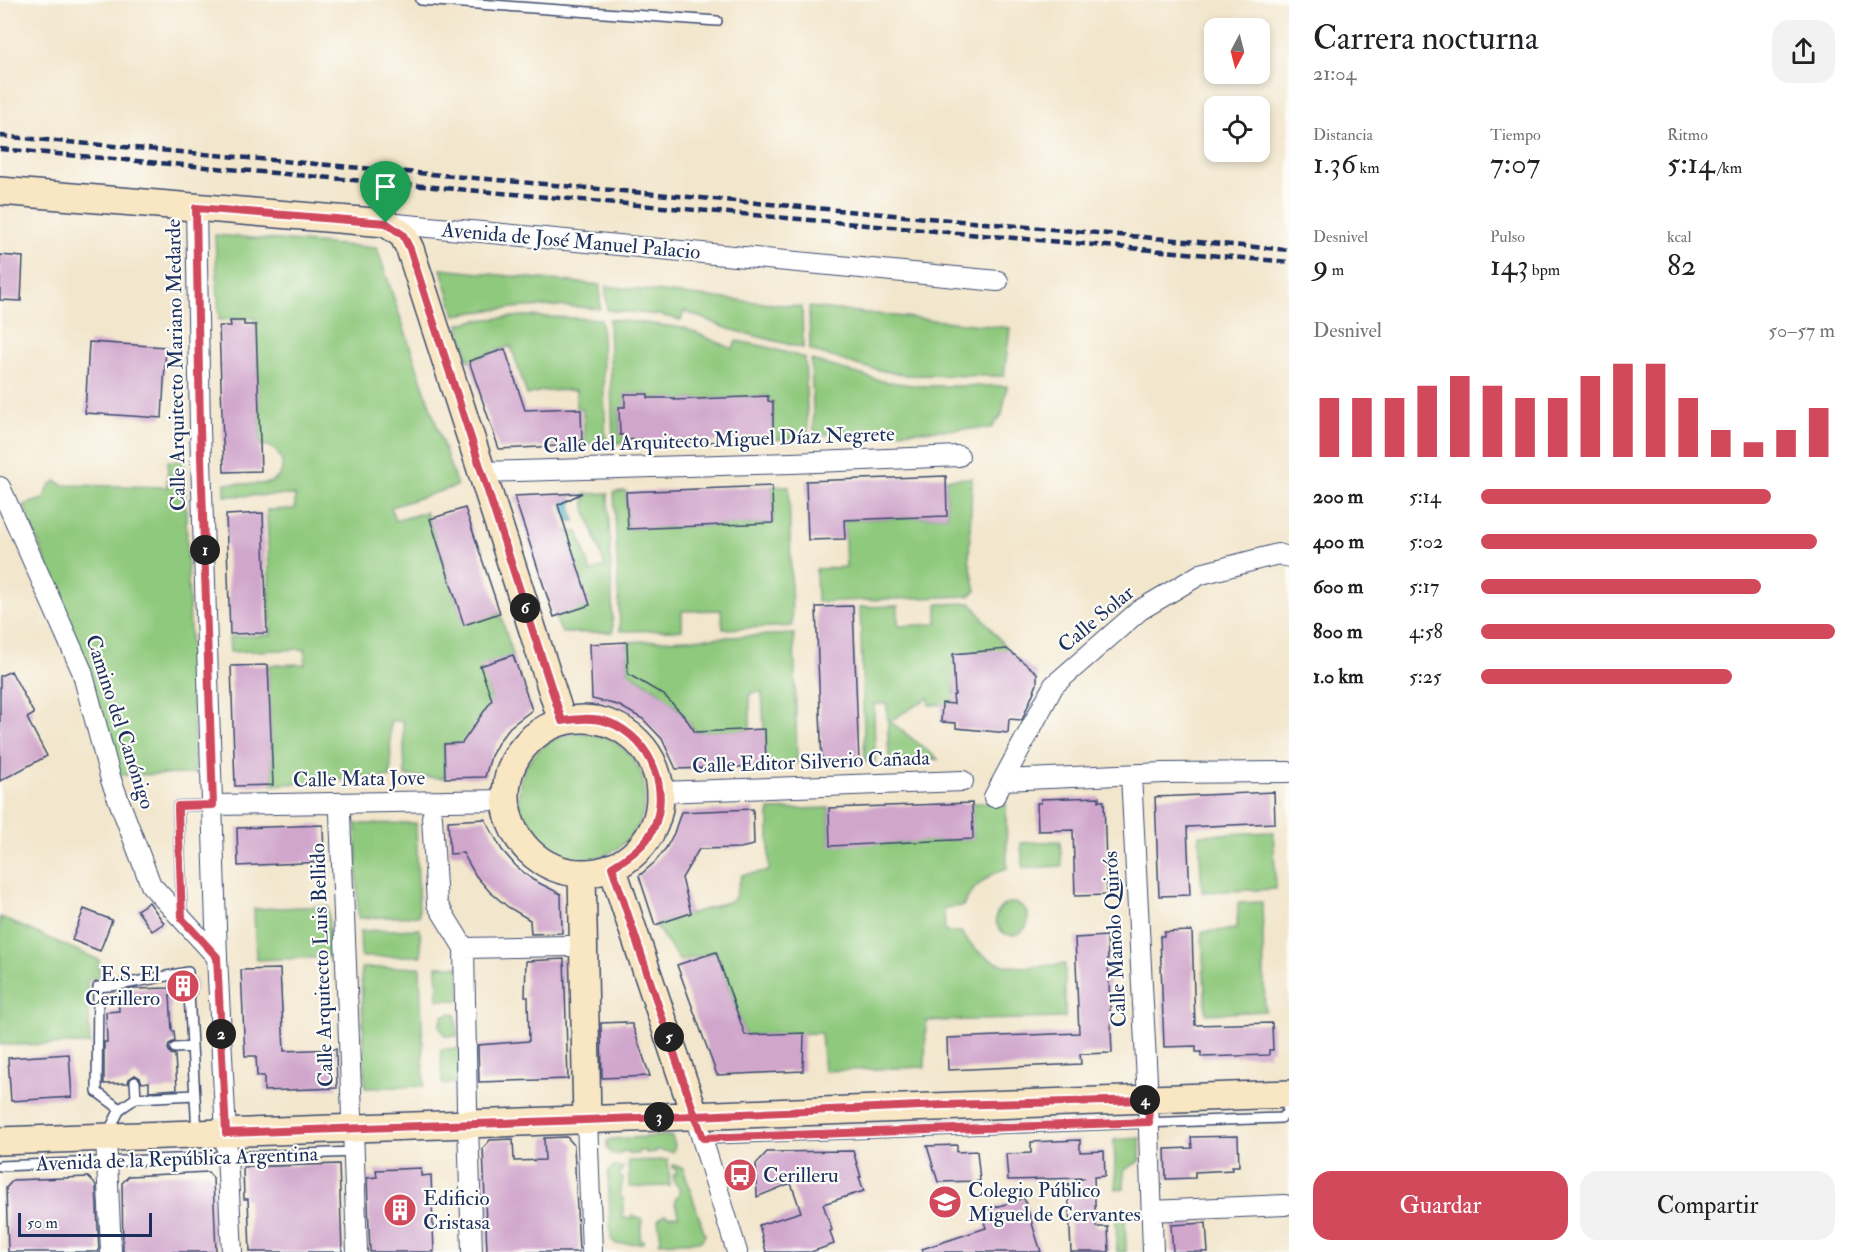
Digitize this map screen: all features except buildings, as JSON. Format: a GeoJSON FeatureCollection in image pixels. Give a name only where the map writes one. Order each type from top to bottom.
{"type":"FeatureCollection","features":[{"type":"Feature","properties":{"kind":"street","name":"Avenida de José Manuel Palacio"},"geometry":{"type":"LineString","coordinates":[[0,191],[386,223],[998,281]]}},
{"type":"Feature","properties":{"kind":"street","name":"Calle Arquitecto Mariano Medarde"},"geometry":{"type":"LineString","coordinates":[[196,208],[200,428],[217,957],[232,1252]]}},
{"type":"Feature","properties":{"kind":"street"},"geometry":{"type":"LineString","coordinates":[[386,223],[403,235],[410,249],[562,721]]}},
{"type":"Feature","properties":{"kind":"street","name":"Calle del Arquitecto Miguel Díaz Negrete"},"geometry":{"type":"LineString","coordinates":[[481,472],[958,456]]}},
{"type":"Feature","properties":{"kind":"street","name":"Camino del Canónigo"},"geometry":{"type":"LineString","coordinates":[[0,487],[82,671],[111,780],[151,885],[217,957]]}},
{"type":"Feature","properties":{"kind":"street","name":"Calle Solar"},"geometry":{"type":"LineString","coordinates":[[994,798],[1054,685],[1140,610],[1201,574],[1278,554],[1289,557]]}},
{"type":"Feature","properties":{"kind":"street"},"geometry":{"type":"LineString","coordinates":[[585,718],[608,722],[628,733],[645,749],[656,769],[660,792],[658,816],[648,837],[632,855],[612,867],[582,873],[559,869],[538,858],[522,842],[510,822],[506,800],[509,774],[520,751],[538,733],[562,721],[585,718]]}},
{"type":"Feature","properties":{"kind":"street"},"geometry":{"type":"LineString","coordinates":[[1004,780],[1289,772]]}},
{"type":"Feature","properties":{"kind":"street","name":"Calle Manolo Quirós"},"geometry":{"type":"LineString","coordinates":[[1131,776],[1153,1252]]}},
{"type":"Feature","properties":{"kind":"street","name":"Calle Editor Silverio Cañada"},"geometry":{"type":"LineString","coordinates":[[660,792],[963,781]]}},
{"type":"Feature","properties":{"kind":"street","name":"Calle Mata Jove"},"geometry":{"type":"LineString","coordinates":[[213,805],[506,800]]}},
{"type":"Feature","properties":{"kind":"street","name":"Calle Arquitecto Luis Bellido"},"geometry":{"type":"LineString","coordinates":[[340,814],[357,1252]]}},
{"type":"Feature","properties":{"kind":"street"},"geometry":{"type":"LineString","coordinates":[[432,817],[437,904],[464,948],[472,1252]]}},
{"type":"Feature","properties":{"kind":"street"},"geometry":{"type":"LineString","coordinates":[[612,867],[699,1127],[737,1252]]}},
{"type":"Feature","properties":{"kind":"street"},"geometry":{"type":"LineString","coordinates":[[582,873],[592,1252]]}},
{"type":"Feature","properties":{"kind":"street"},"geometry":{"type":"LineString","coordinates":[[464,948],[570,946]]}},
{"type":"Feature","properties":{"kind":"street","name":"Avenida de la República Argentina"},"geometry":{"type":"LineString","coordinates":[[0,1141],[107,1150],[197,1134],[226,1145],[353,1132],[468,1116],[699,1127],[955,1105],[1148,1111],[1289,1094]]}},
{"type":"Feature","properties":{"kind":"street"},"geometry":{"type":"LineString","coordinates":[[107,1150],[111,1252]]}},
{"type":"Feature","properties":{"kind":"street"},"geometry":{"type":"LineString","coordinates":[[1152,1211],[1285,1205]]}},
{"type":"Feature","properties":{"kind":"lane"},"geometry":{"type":"LineString","coordinates":[[421,0],[717,21]]}},
{"type":"Feature","properties":{"kind":"lane"},"geometry":{"type":"LineString","coordinates":[[182,919],[178,806],[213,805]]}},
{"type":"Feature","properties":{"kind":"lane"},"geometry":{"type":"LineString","coordinates":[[120,1109],[97,1092],[98,987],[188,972],[188,978]]}},
{"type":"Feature","properties":{"kind":"lane"},"geometry":{"type":"LineString","coordinates":[[189,994],[197,1134]]}},
{"type":"Feature","properties":{"kind":"lane"},"geometry":{"type":"LineString","coordinates":[[175,1048],[192,1047]]}},
{"type":"Feature","properties":{"kind":"lane"},"geometry":{"type":"LineString","coordinates":[[135,1082],[136,1098]]}},
{"type":"Feature","properties":{"kind":"lane"},"geometry":{"type":"LineString","coordinates":[[107,1150],[120,1109],[136,1098],[195,1095]]}},
{"type":"Feature","properties":{"kind":"lane","name":"Avenida de la República Argentina"},"geometry":{"type":"LineString","coordinates":[[0,1166],[107,1150],[226,1145]]}},
{"type":"Feature","properties":{"kind":"green space"},"geometry":{"type":"Polygon","coordinates":[[[215,235],[377,248],[457,486],[391,507],[395,521],[426,512],[464,624],[500,613],[513,655],[481,666],[493,702],[465,743],[444,744],[445,778],[405,776],[403,721],[390,721],[391,777],[273,785],[268,665],[305,664],[305,649],[230,652],[229,637],[271,635],[267,510],[295,509],[295,495],[225,496],[225,483],[269,483],[278,477],[282,465],[278,453],[267,446],[260,445],[255,318],[219,320],[215,235]]]}},
{"type":"Feature","properties":{"kind":"green space"},"geometry":{"type":"Polygon","coordinates":[[[441,269],[600,285],[600,309],[563,306],[527,307],[455,315],[441,269]]]}},
{"type":"Feature","properties":{"kind":"green space"},"geometry":{"type":"Polygon","coordinates":[[[606,286],[802,307],[803,348],[729,329],[684,311],[681,320],[660,315],[607,310],[606,286]]]}},
{"type":"Feature","properties":{"kind":"green space"},"geometry":{"type":"Polygon","coordinates":[[[809,307],[1010,328],[1004,376],[904,375],[860,366],[810,350],[809,307]]]}},
{"type":"Feature","properties":{"kind":"green space"},"geometry":{"type":"Polygon","coordinates":[[[524,316],[601,319],[606,443],[585,444],[583,409],[576,408],[576,390],[542,391],[527,395],[511,346],[469,361],[459,324],[524,316]]]}},
{"type":"Feature","properties":{"kind":"green space"},"geometry":{"type":"Polygon","coordinates":[[[609,319],[685,328],[733,349],[736,341],[805,358],[808,437],[768,440],[768,435],[773,435],[773,402],[769,401],[768,396],[674,400],[674,398],[648,398],[648,394],[625,394],[625,407],[619,408],[620,434],[625,435],[625,443],[613,443],[609,319]]]}},
{"type":"Feature","properties":{"kind":"green space"},"geometry":{"type":"Polygon","coordinates":[[[811,360],[882,381],[919,386],[1007,386],[1002,415],[991,428],[814,435],[811,360]]]}},
{"type":"Feature","properties":{"kind":"green space"},"geometry":{"type":"Polygon","coordinates":[[[168,461],[184,461],[195,774],[114,775],[88,673],[24,505],[43,499],[50,485],[56,481],[63,485],[167,487],[168,461]]]}},
{"type":"Feature","properties":{"kind":"green space"},"geometry":{"type":"Polygon","coordinates":[[[972,478],[969,559],[976,591],[969,596],[817,602],[816,569],[846,567],[844,520],[947,516],[946,479],[972,478]]]}},
{"type":"Feature","properties":{"kind":"green space"},"geometry":{"type":"Polygon","coordinates":[[[772,486],[789,486],[792,626],[723,629],[721,610],[682,611],[682,630],[620,631],[614,492],[626,491],[628,529],[773,523],[772,486]]]}},
{"type":"Feature","properties":{"kind":"green space"},"geometry":{"type":"Polygon","coordinates":[[[608,493],[613,632],[562,633],[554,616],[565,531],[578,532],[591,572],[605,566],[585,508],[585,494],[608,493]]]}},
{"type":"Feature","properties":{"kind":"green space"},"geometry":{"type":"Polygon","coordinates":[[[971,603],[1007,649],[955,684],[954,704],[929,705],[929,697],[890,721],[938,759],[889,761],[887,704],[874,704],[875,762],[865,762],[860,607],[898,606],[898,626],[937,624],[937,604],[971,603]]]}},
{"type":"Feature","properties":{"kind":"green space"},"geometry":{"type":"Polygon","coordinates":[[[794,634],[797,763],[766,766],[762,692],[750,693],[750,730],[696,732],[678,709],[660,692],[628,672],[627,642],[794,634]]]}},
{"type":"Feature","properties":{"kind":"green space"},"geometry":{"type":"Polygon","coordinates":[[[582,733],[606,738],[626,752],[640,772],[645,796],[640,820],[626,840],[606,854],[582,859],[558,854],[538,840],[524,820],[519,796],[524,772],[538,752],[558,738],[582,733]]]}},
{"type":"Feature","properties":{"kind":"green space"},"geometry":{"type":"Polygon","coordinates":[[[972,803],[1006,803],[1007,868],[981,882],[963,906],[944,908],[945,932],[961,932],[972,946],[995,962],[1020,967],[1065,964],[1065,1018],[926,1021],[925,1067],[824,1071],[821,1033],[745,1035],[716,952],[680,961],[655,925],[734,900],[742,875],[769,871],[769,810],[829,808],[830,845],[973,839],[972,803]]]}},
{"type":"Feature","properties":{"kind":"green space"},"geometry":{"type":"Polygon","coordinates":[[[416,823],[419,916],[358,918],[356,824],[416,823]]]}},
{"type":"Feature","properties":{"kind":"green space"},"geometry":{"type":"Polygon","coordinates":[[[1273,832],[1276,889],[1202,892],[1199,835],[1273,832]]]}},
{"type":"Feature","properties":{"kind":"green space"},"geometry":{"type":"Polygon","coordinates":[[[1060,841],[1062,866],[1023,868],[1021,843],[1060,841]]]}},
{"type":"Feature","properties":{"kind":"green space"},"geometry":{"type":"Polygon","coordinates":[[[1262,902],[1265,1011],[1206,1014],[1202,932],[1237,929],[1238,903],[1262,902]]]}},
{"type":"Feature","properties":{"kind":"green space"},"geometry":{"type":"Polygon","coordinates":[[[1012,903],[1023,908],[1028,919],[1023,930],[1012,935],[1001,930],[996,919],[1001,908],[1012,903]]]}},
{"type":"Feature","properties":{"kind":"green space"},"geometry":{"type":"Polygon","coordinates":[[[328,906],[330,957],[256,960],[254,909],[328,906]]]}},
{"type":"Feature","properties":{"kind":"green space"},"geometry":{"type":"Polygon","coordinates":[[[0,917],[99,960],[99,977],[87,980],[90,1044],[0,1045],[0,917]]]}},
{"type":"Feature","properties":{"kind":"green space"},"geometry":{"type":"Polygon","coordinates":[[[420,929],[421,956],[361,957],[360,931],[420,929]]]}},
{"type":"Feature","properties":{"kind":"green space"},"geometry":{"type":"Polygon","coordinates":[[[437,966],[459,966],[460,1000],[438,1000],[437,966]]]}},
{"type":"Feature","properties":{"kind":"green space"},"geometry":{"type":"Polygon","coordinates":[[[420,967],[424,1086],[365,1088],[361,968],[420,967]]]}},
{"type":"Feature","properties":{"kind":"green space"},"geometry":{"type":"Polygon","coordinates":[[[456,1014],[457,1036],[445,1036],[439,1025],[444,1015],[456,1014]]]}},
{"type":"Feature","properties":{"kind":"green space"},"geometry":{"type":"Polygon","coordinates":[[[441,1049],[462,1049],[463,1083],[442,1084],[441,1049]]]}},
{"type":"Feature","properties":{"kind":"green space"},"geometry":{"type":"Polygon","coordinates":[[[672,1137],[675,1145],[673,1152],[656,1150],[656,1152],[639,1151],[638,1154],[629,1154],[622,1151],[621,1154],[613,1155],[607,1148],[607,1142],[610,1139],[672,1137]]]}},
{"type":"Feature","properties":{"kind":"green space"},"geometry":{"type":"Polygon","coordinates":[[[1140,1138],[1140,1161],[1124,1170],[1124,1189],[1116,1189],[1114,1140],[1140,1138]]]}},
{"type":"Feature","properties":{"kind":"green space"},"geometry":{"type":"Polygon","coordinates":[[[668,1160],[670,1186],[629,1187],[628,1161],[668,1160]]]}},
{"type":"Feature","properties":{"kind":"green space"},"geometry":{"type":"Polygon","coordinates":[[[673,1165],[683,1168],[705,1235],[701,1241],[659,1243],[661,1239],[658,1220],[665,1214],[678,1216],[675,1200],[679,1187],[674,1183],[673,1175],[676,1175],[676,1169],[673,1165]]]}},
{"type":"Feature","properties":{"kind":"green space"},"geometry":{"type":"Polygon","coordinates":[[[613,1167],[623,1167],[620,1171],[620,1177],[623,1178],[620,1195],[624,1200],[622,1218],[632,1218],[632,1215],[642,1220],[640,1240],[643,1240],[643,1243],[616,1244],[611,1239],[608,1173],[613,1167]]]}},
{"type":"Feature","properties":{"kind":"green space"},"geometry":{"type":"Polygon","coordinates":[[[1116,1215],[1125,1215],[1126,1252],[1117,1252],[1116,1215]]]}},
{"type":"Feature","properties":{"kind":"water"},"geometry":{"type":"Polygon","coordinates":[[[561,498],[571,498],[575,521],[568,521],[561,498]]]}},
{"type":"Feature","properties":{"kind":"railway"},"geometry":{"type":"LineString","coordinates":[[0,136],[1289,250]]}},
{"type":"Feature","properties":{"kind":"railway"},"geometry":{"type":"LineString","coordinates":[[0,149],[1289,262]]}},
{"type":"Feature","properties":{"kind":"place","name":"E.S. El Cerillero"},"geometry":{"type":"Point","coordinates":[183,986]}},
{"type":"Feature","properties":{"kind":"place","name":"Cerilleru"},"geometry":{"type":"Point","coordinates":[740,1175]}},
{"type":"Feature","properties":{"kind":"place","name":"Colegio Público Miguel de Cervantes"},"geometry":{"type":"Point","coordinates":[945,1202]}},
{"type":"Feature","properties":{"kind":"place","name":"Edificio Cristasa"},"geometry":{"type":"Point","coordinates":[400,1210]}},
{"type":"Feature","properties":{"kind":"route"},"geometry":{"type":"LineString","coordinates":[[386,223],[196,208],[200,428],[213,805],[178,806],[178,811],[182,919],[217,957],[226,1133],[695,1116],[703,1138],[1149,1122],[1148,1100],[943,1105],[695,1116],[612,867],[632,855],[648,837],[658,816],[660,792],[656,769],[645,749],[628,733],[608,722],[585,718],[562,721],[410,249],[403,235],[386,223]]}}]}
